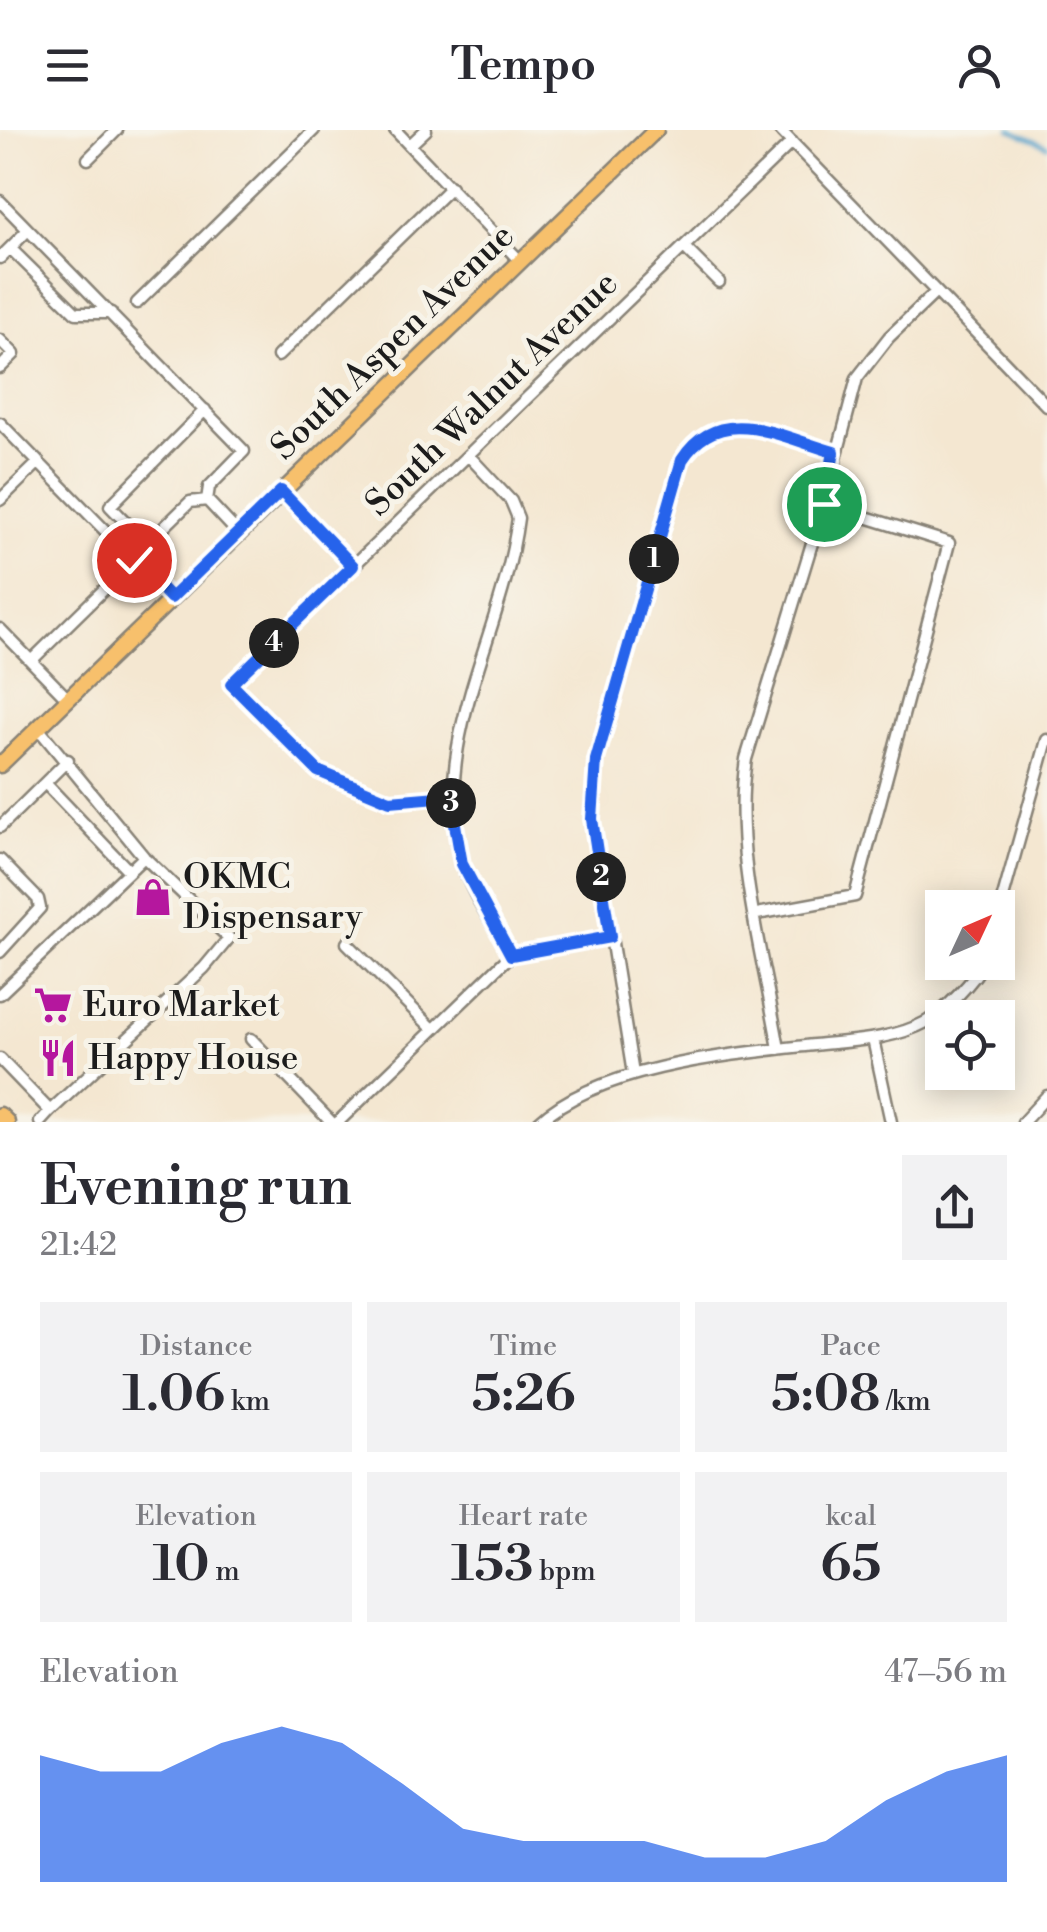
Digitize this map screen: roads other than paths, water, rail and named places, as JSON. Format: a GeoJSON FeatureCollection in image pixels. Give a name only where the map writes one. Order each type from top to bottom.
{"type":"FeatureCollection","features":[{"type":"Feature","properties":{"kind":"main road","name":"South Aspen Avenue"},"geometry":{"type":"LineString","coordinates":[[0,765],[656,130]]}},
{"type":"Feature","properties":{"kind":"main road"},"geometry":{"type":"LineString","coordinates":[[0,1115],[7,1122]]}},
{"type":"Feature","properties":{"kind":"street"},"geometry":{"type":"LineString","coordinates":[[88,159],[118,130]]}},
{"type":"Feature","properties":{"kind":"street"},"geometry":{"type":"LineString","coordinates":[[137,303],[314,130]]}},
{"type":"Feature","properties":{"kind":"street"},"geometry":{"type":"LineString","coordinates":[[396,130],[520,261]]}},
{"type":"Feature","properties":{"kind":"street"},"geometry":{"type":"LineString","coordinates":[[410,145],[426,130]]}},
{"type":"Feature","properties":{"kind":"street"},"geometry":{"type":"LineString","coordinates":[[780,130],[1047,406]]}},
{"type":"Feature","properties":{"kind":"street","name":"South Walnut Avenue"},"geometry":{"type":"LineString","coordinates":[[450,796],[390,801],[318,771],[231,684],[792,142]]}},
{"type":"Feature","properties":{"kind":"street"},"geometry":{"type":"LineString","coordinates":[[278,356],[451,187]]}},
{"type":"Feature","properties":{"kind":"street"},"geometry":{"type":"LineString","coordinates":[[0,201],[244,451],[208,487],[207,500],[238,533]]}},
{"type":"Feature","properties":{"kind":"street"},"geometry":{"type":"LineString","coordinates":[[28,230],[4,252],[76,314],[111,313]]}},
{"type":"Feature","properties":{"kind":"street"},"geometry":{"type":"LineString","coordinates":[[684,246],[719,282]]}},
{"type":"Feature","properties":{"kind":"street"},"geometry":{"type":"LineString","coordinates":[[779,1049],[742,847],[740,801],[746,759],[824,504],[834,452],[856,378],[889,338],[936,292]]}},
{"type":"Feature","properties":{"kind":"street"},"geometry":{"type":"LineString","coordinates":[[0,340],[14,354],[0,368]]}},
{"type":"Feature","properties":{"kind":"street"},"geometry":{"type":"LineString","coordinates":[[205,410],[110,506],[146,544],[190,502],[207,500]]}},
{"type":"Feature","properties":{"kind":"street"},"geometry":{"type":"LineString","coordinates":[[0,423],[171,598]]}},
{"type":"Feature","properties":{"kind":"street"},"geometry":{"type":"LineString","coordinates":[[632,1074],[592,819],[596,760],[682,460],[694,441],[732,424],[834,452]]}},
{"type":"Feature","properties":{"kind":"street"},"geometry":{"type":"LineString","coordinates":[[468,455],[511,502],[518,518],[460,728],[450,796],[462,864],[511,955]]}},
{"type":"Feature","properties":{"kind":"street"},"geometry":{"type":"LineString","coordinates":[[0,500],[39,462]]}},
{"type":"Feature","properties":{"kind":"street"},"geometry":{"type":"LineString","coordinates":[[281,491],[353,566]]}},
{"type":"Feature","properties":{"kind":"street"},"geometry":{"type":"LineString","coordinates":[[757,914],[855,896],[948,543],[824,504]]}},
{"type":"Feature","properties":{"kind":"street"},"geometry":{"type":"LineString","coordinates":[[31,661],[134,560]]}},
{"type":"Feature","properties":{"kind":"street"},"geometry":{"type":"LineString","coordinates":[[0,629],[68,699]]}},
{"type":"Feature","properties":{"kind":"street"},"geometry":{"type":"LineString","coordinates":[[38,728],[144,857],[229,938],[204,968],[40,1122]]}},
{"type":"Feature","properties":{"kind":"street"},"geometry":{"type":"LineString","coordinates":[[1005,890],[1047,740]]}},
{"type":"Feature","properties":{"kind":"street"},"geometry":{"type":"LineString","coordinates":[[0,827],[68,760]]}},
{"type":"Feature","properties":{"kind":"street"},"geometry":{"type":"LineString","coordinates":[[44,783],[129,870]]}},
{"type":"Feature","properties":{"kind":"street"},"geometry":{"type":"LineString","coordinates":[[0,994],[144,857]]}},
{"type":"Feature","properties":{"kind":"street"},"geometry":{"type":"LineString","coordinates":[[0,860],[38,899],[40,908],[0,952]]}},
{"type":"Feature","properties":{"kind":"street"},"geometry":{"type":"LineString","coordinates":[[252,1039],[334,1122],[511,955],[610,937]]}},
{"type":"Feature","properties":{"kind":"street"},"geometry":{"type":"LineString","coordinates":[[348,943],[432,1028]]}},
{"type":"Feature","properties":{"kind":"street"},"geometry":{"type":"LineString","coordinates":[[539,1122],[557,1105],[592,1086],[632,1074],[779,1049],[873,1039],[927,1022],[967,980]]}},
{"type":"Feature","properties":{"kind":"street"},"geometry":{"type":"LineString","coordinates":[[873,1039],[891,1122]]}},
{"type":"Feature","properties":{"kind":"street"},"geometry":{"type":"LineString","coordinates":[[0,1060],[50,1112]]}},
{"type":"Feature","properties":{"kind":"street"},"geometry":{"type":"LineString","coordinates":[[1024,1122],[1047,1096]]}},
{"type":"Feature","properties":{"kind":"waterway"},"geometry":{"type":"LineString","coordinates":[[1011,130],[1047,146]]}},
{"type":"Feature","properties":{"kind":"place","name":"OKMC Dispensary"},"geometry":{"type":"Point","coordinates":[153,897]}},
{"type":"Feature","properties":{"kind":"place","name":"Euro Market"},"geometry":{"type":"Point","coordinates":[53,1005]}},
{"type":"Feature","properties":{"kind":"place","name":"Happy House"},"geometry":{"type":"Point","coordinates":[58,1058]}}]}
